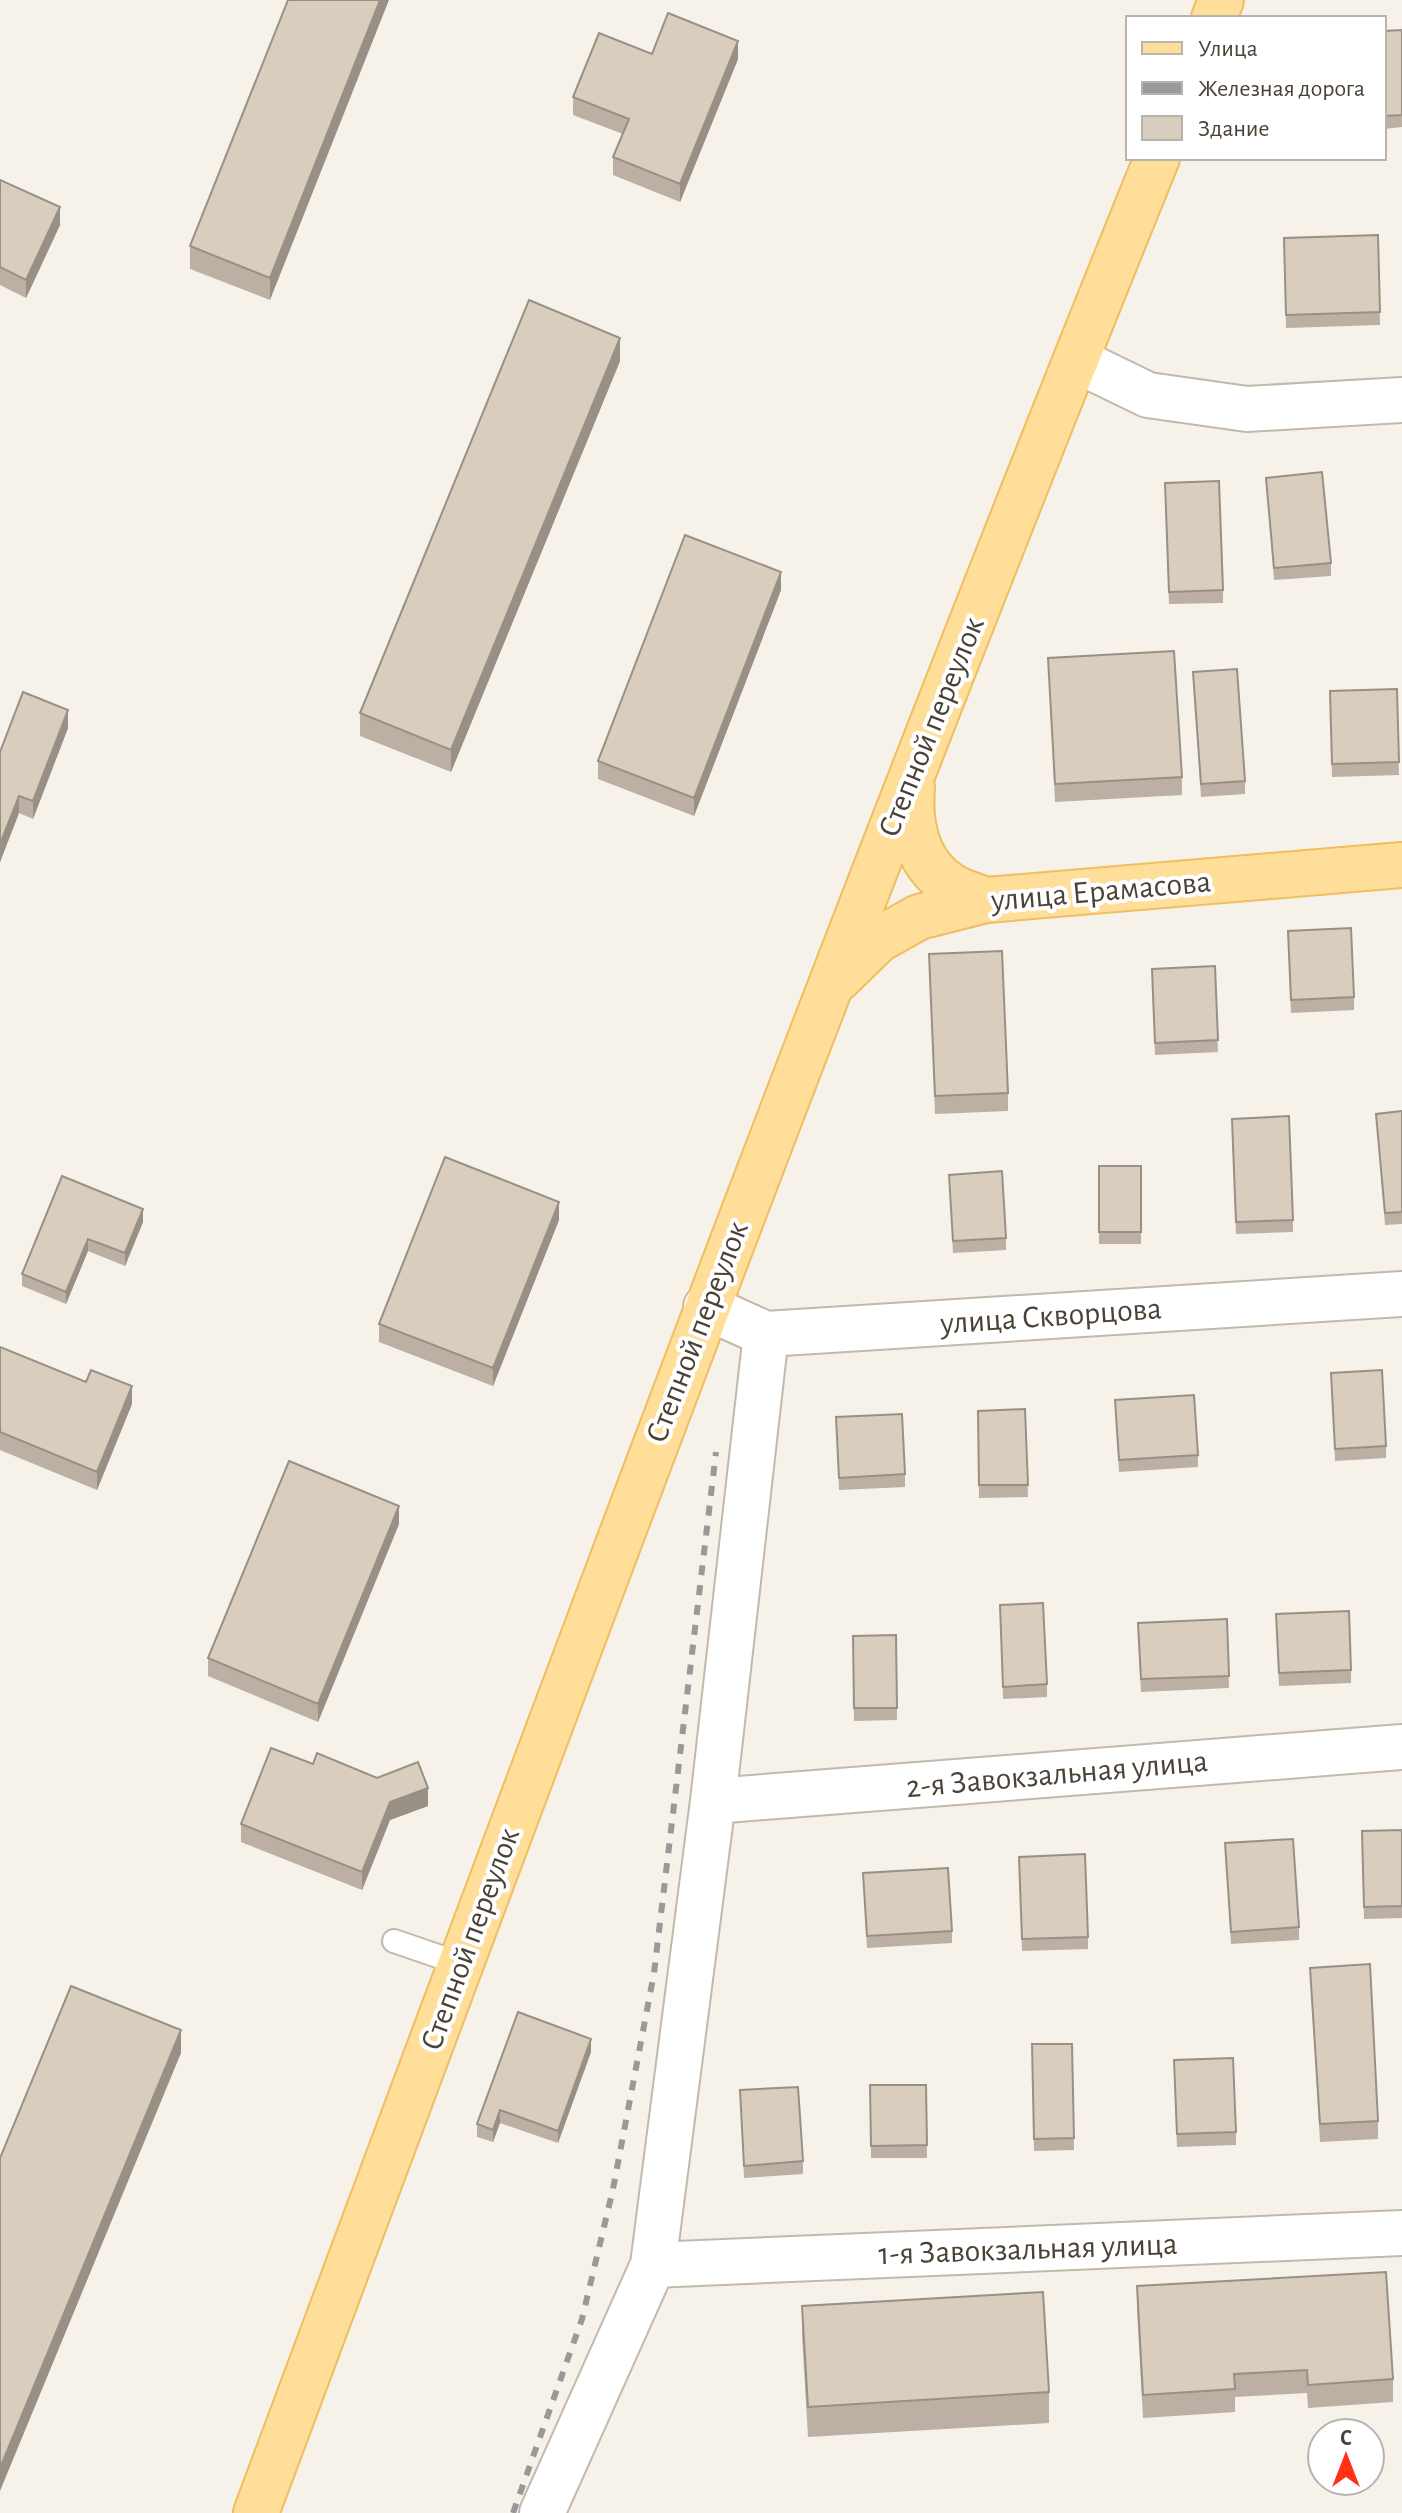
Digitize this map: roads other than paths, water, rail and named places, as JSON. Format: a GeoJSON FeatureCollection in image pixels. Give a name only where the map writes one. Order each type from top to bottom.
{"type":"FeatureCollection","features":[{"type":"Feature","properties":{"kind":"main road","name":"Степной переулок"},"geometry":{"type":"LineString","coordinates":[[256,2513],[706,1307],[913,772],[1156,160]]}},
{"type":"Feature","properties":{"kind":"main road"},"geometry":{"type":"LineString","coordinates":[[913,772],[910,808],[914,837],[927,864],[950,885],[986,900]]}},
{"type":"Feature","properties":{"kind":"main road","name":"улица Ерамасова"},"geometry":{"type":"LineString","coordinates":[[828,989],[878,940],[919,917],[986,900],[1402,865]]}},
{"type":"Feature","properties":{"kind":"street"},"geometry":{"type":"LineString","coordinates":[[1076,360],[1148,395],[1247,409],[1402,400]]}},
{"type":"Feature","properties":{"kind":"street","name":"улица Скворцова"},"geometry":{"type":"LineString","coordinates":[[706,1307],[766,1334],[1402,1294]]}},
{"type":"Feature","properties":{"kind":"street"},"geometry":{"type":"LineString","coordinates":[[542,2513],[653,2265],[713,1801],[766,1334]]}},
{"type":"Feature","properties":{"kind":"street","name":"2-я Завокзальная улица"},"geometry":{"type":"LineString","coordinates":[[713,1801],[1402,1747]]}},
{"type":"Feature","properties":{"kind":"street","name":"1-я Завокзальная улица"},"geometry":{"type":"LineString","coordinates":[[653,2265],[1402,2233]]}},
{"type":"Feature","properties":{"kind":"lane"},"geometry":{"type":"LineString","coordinates":[[394,1941],[461,1964]]}},
{"type":"Feature","properties":{"kind":"railway"},"geometry":{"type":"LineString","coordinates":[[513,2513],[582,2319],[613,2189],[654,1973],[716,1452]]}}]}
